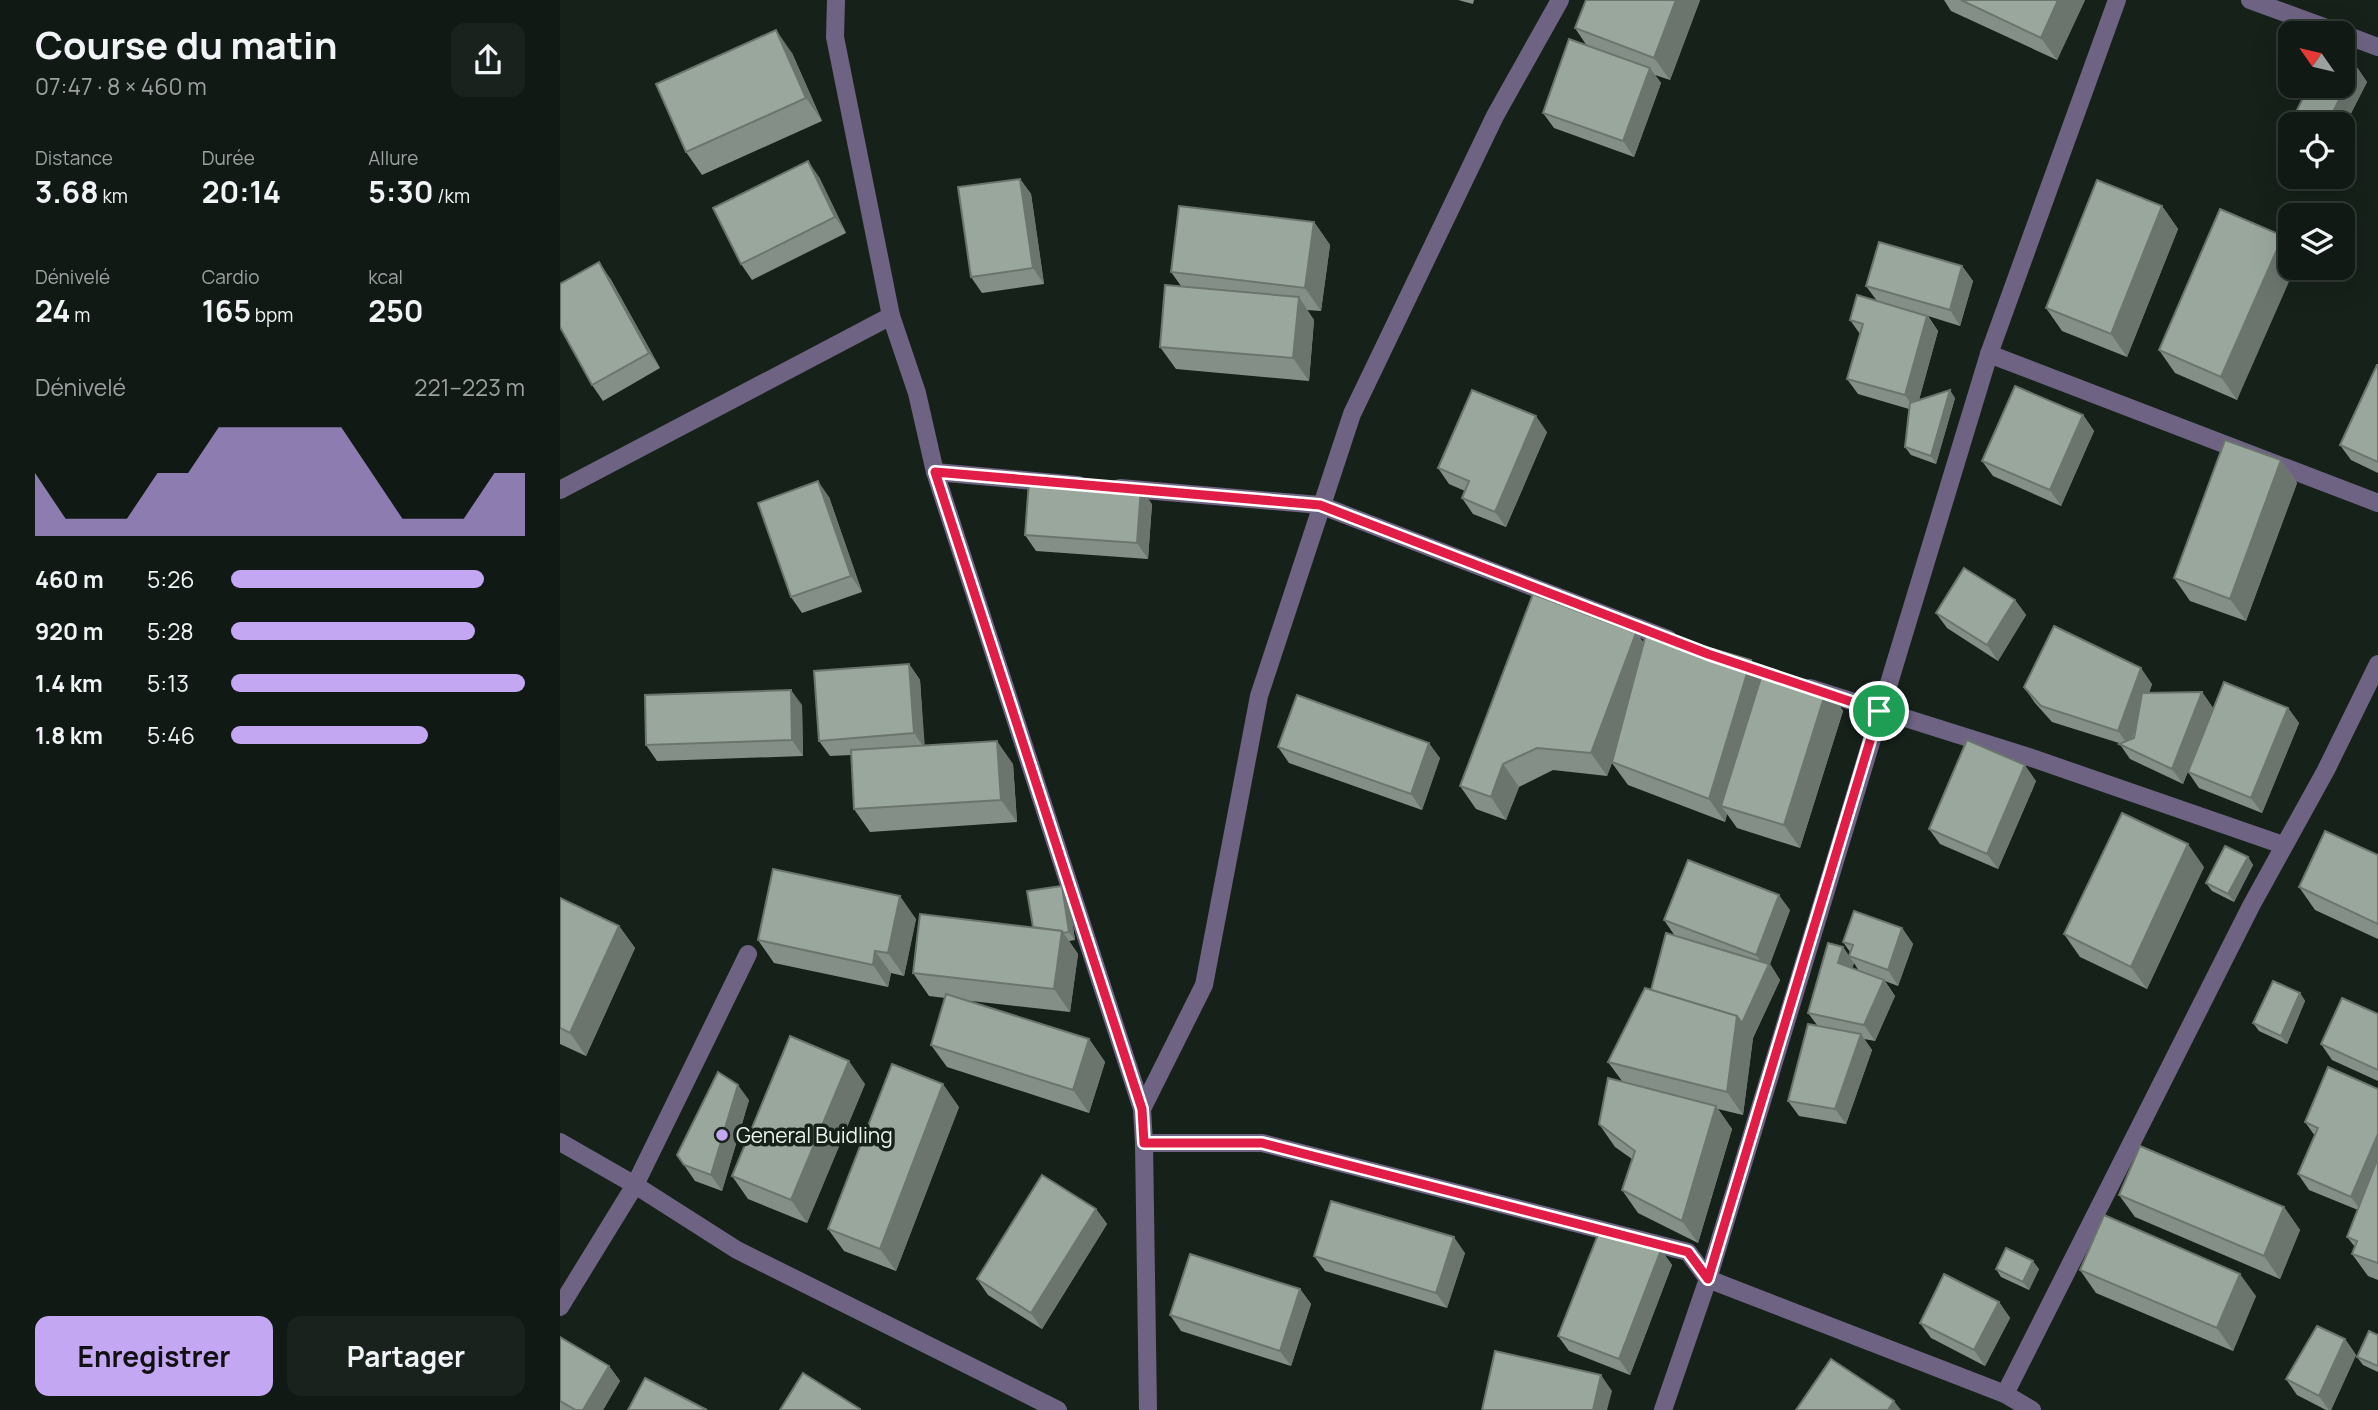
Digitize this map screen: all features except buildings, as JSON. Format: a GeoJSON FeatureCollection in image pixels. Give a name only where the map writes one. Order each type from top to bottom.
{"type":"FeatureCollection","features":[{"type":"Feature","properties":{"kind":"street"},"geometry":{"type":"LineString","coordinates":[[836,0],[835,37],[891,316],[917,393],[935,472],[1142,1109],[1148,1410]]}},
{"type":"Feature","properties":{"kind":"street"},"geometry":{"type":"LineString","coordinates":[[1142,1109],[1204,985],[1259,696],[1352,414],[1495,116],[1560,0]]}},
{"type":"Feature","properties":{"kind":"street"},"geometry":{"type":"LineString","coordinates":[[1663,1410],[1708,1279],[1989,355],[2117,0]]}},
{"type":"Feature","properties":{"kind":"street"},"geometry":{"type":"LineString","coordinates":[[2250,0],[2307,21]]}},
{"type":"Feature","properties":{"kind":"street"},"geometry":{"type":"LineString","coordinates":[[2356,39],[2378,47]]}},
{"type":"Feature","properties":{"kind":"street"},"geometry":{"type":"LineString","coordinates":[[560,490],[891,316]]}},
{"type":"Feature","properties":{"kind":"street"},"geometry":{"type":"LineString","coordinates":[[1989,355],[2378,503]]}},
{"type":"Feature","properties":{"kind":"street"},"geometry":{"type":"LineString","coordinates":[[935,472],[1320,505],[1682,644]]}},
{"type":"Feature","properties":{"kind":"street"},"geometry":{"type":"LineString","coordinates":[[2005,1394],[2283,845],[2326,769],[2378,664]]}},
{"type":"Feature","properties":{"kind":"street"},"geometry":{"type":"LineString","coordinates":[[1787,681],[2026,757],[2283,845]]}},
{"type":"Feature","properties":{"kind":"street"},"geometry":{"type":"LineString","coordinates":[[560,1307],[635,1185],[748,954]]}},
{"type":"Feature","properties":{"kind":"street"},"geometry":{"type":"LineString","coordinates":[[560,1142],[635,1185],[737,1250],[1058,1410]]}},
{"type":"Feature","properties":{"kind":"street"},"geometry":{"type":"LineString","coordinates":[[1144,1143],[1262,1143],[1688,1252],[1708,1279],[2005,1394],[2032,1410]]}},
{"type":"Feature","properties":{"kind":"place","name":"General Buidling"},"geometry":{"type":"Point","coordinates":[722,1135]}},
{"type":"Feature","properties":{"kind":"route"},"geometry":{"type":"LineString","coordinates":[[935,472],[1320,505],[1708,654],[1879,711],[1708,1279],[1688,1252],[1262,1143],[1144,1143],[1142,1109],[935,472]]}}]}
